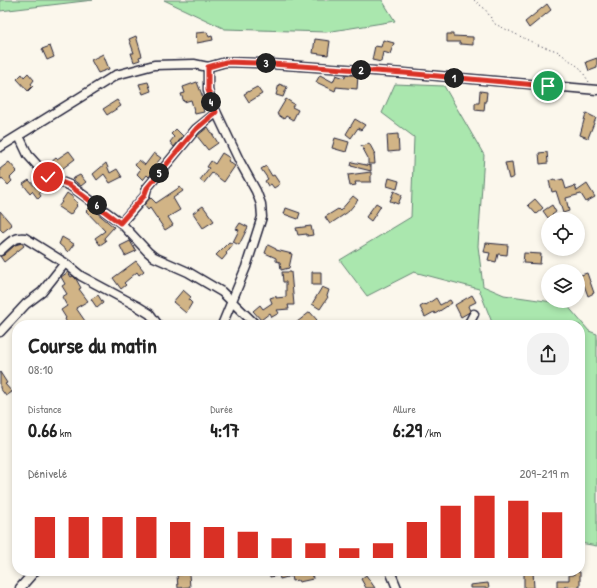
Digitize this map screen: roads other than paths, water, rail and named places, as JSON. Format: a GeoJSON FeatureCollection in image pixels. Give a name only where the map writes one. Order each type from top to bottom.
{"type":"FeatureCollection","features":[{"type":"Feature","properties":{"kind":"street"},"geometry":{"type":"LineString","coordinates":[[0,147],[116,75],[154,65],[194,64],[208,67],[226,62],[257,63],[404,73],[595,90]]}},
{"type":"Feature","properties":{"kind":"street"},"geometry":{"type":"LineString","coordinates":[[208,67],[208,90],[216,112],[256,192],[262,217],[246,267],[224,320]]}},
{"type":"Feature","properties":{"kind":"street"},"geometry":{"type":"LineString","coordinates":[[120,223],[144,196],[147,188],[196,129],[216,112]]}},
{"type":"Feature","properties":{"kind":"street"},"geometry":{"type":"LineString","coordinates":[[19,136],[28,155],[48,177],[69,185],[120,223],[154,257],[222,292],[251,320]]}},
{"type":"Feature","properties":{"kind":"street"},"geometry":{"type":"LineString","coordinates":[[0,251],[13,239],[18,237],[25,238],[65,263],[81,276],[150,314],[154,320]]}},
{"type":"Feature","properties":{"kind":"street"},"geometry":{"type":"LineString","coordinates":[[0,332],[26,304],[42,292],[65,263]]}},
{"type":"Feature","properties":{"kind":"street"},"geometry":{"type":"LineString","coordinates":[[471,320],[474,314]]}},
{"type":"Feature","properties":{"kind":"street"},"geometry":{"type":"LineString","coordinates":[[20,588],[31,576]]}},
{"type":"Feature","properties":{"kind":"street"},"geometry":{"type":"LineString","coordinates":[[392,576],[397,588]]}}]}
